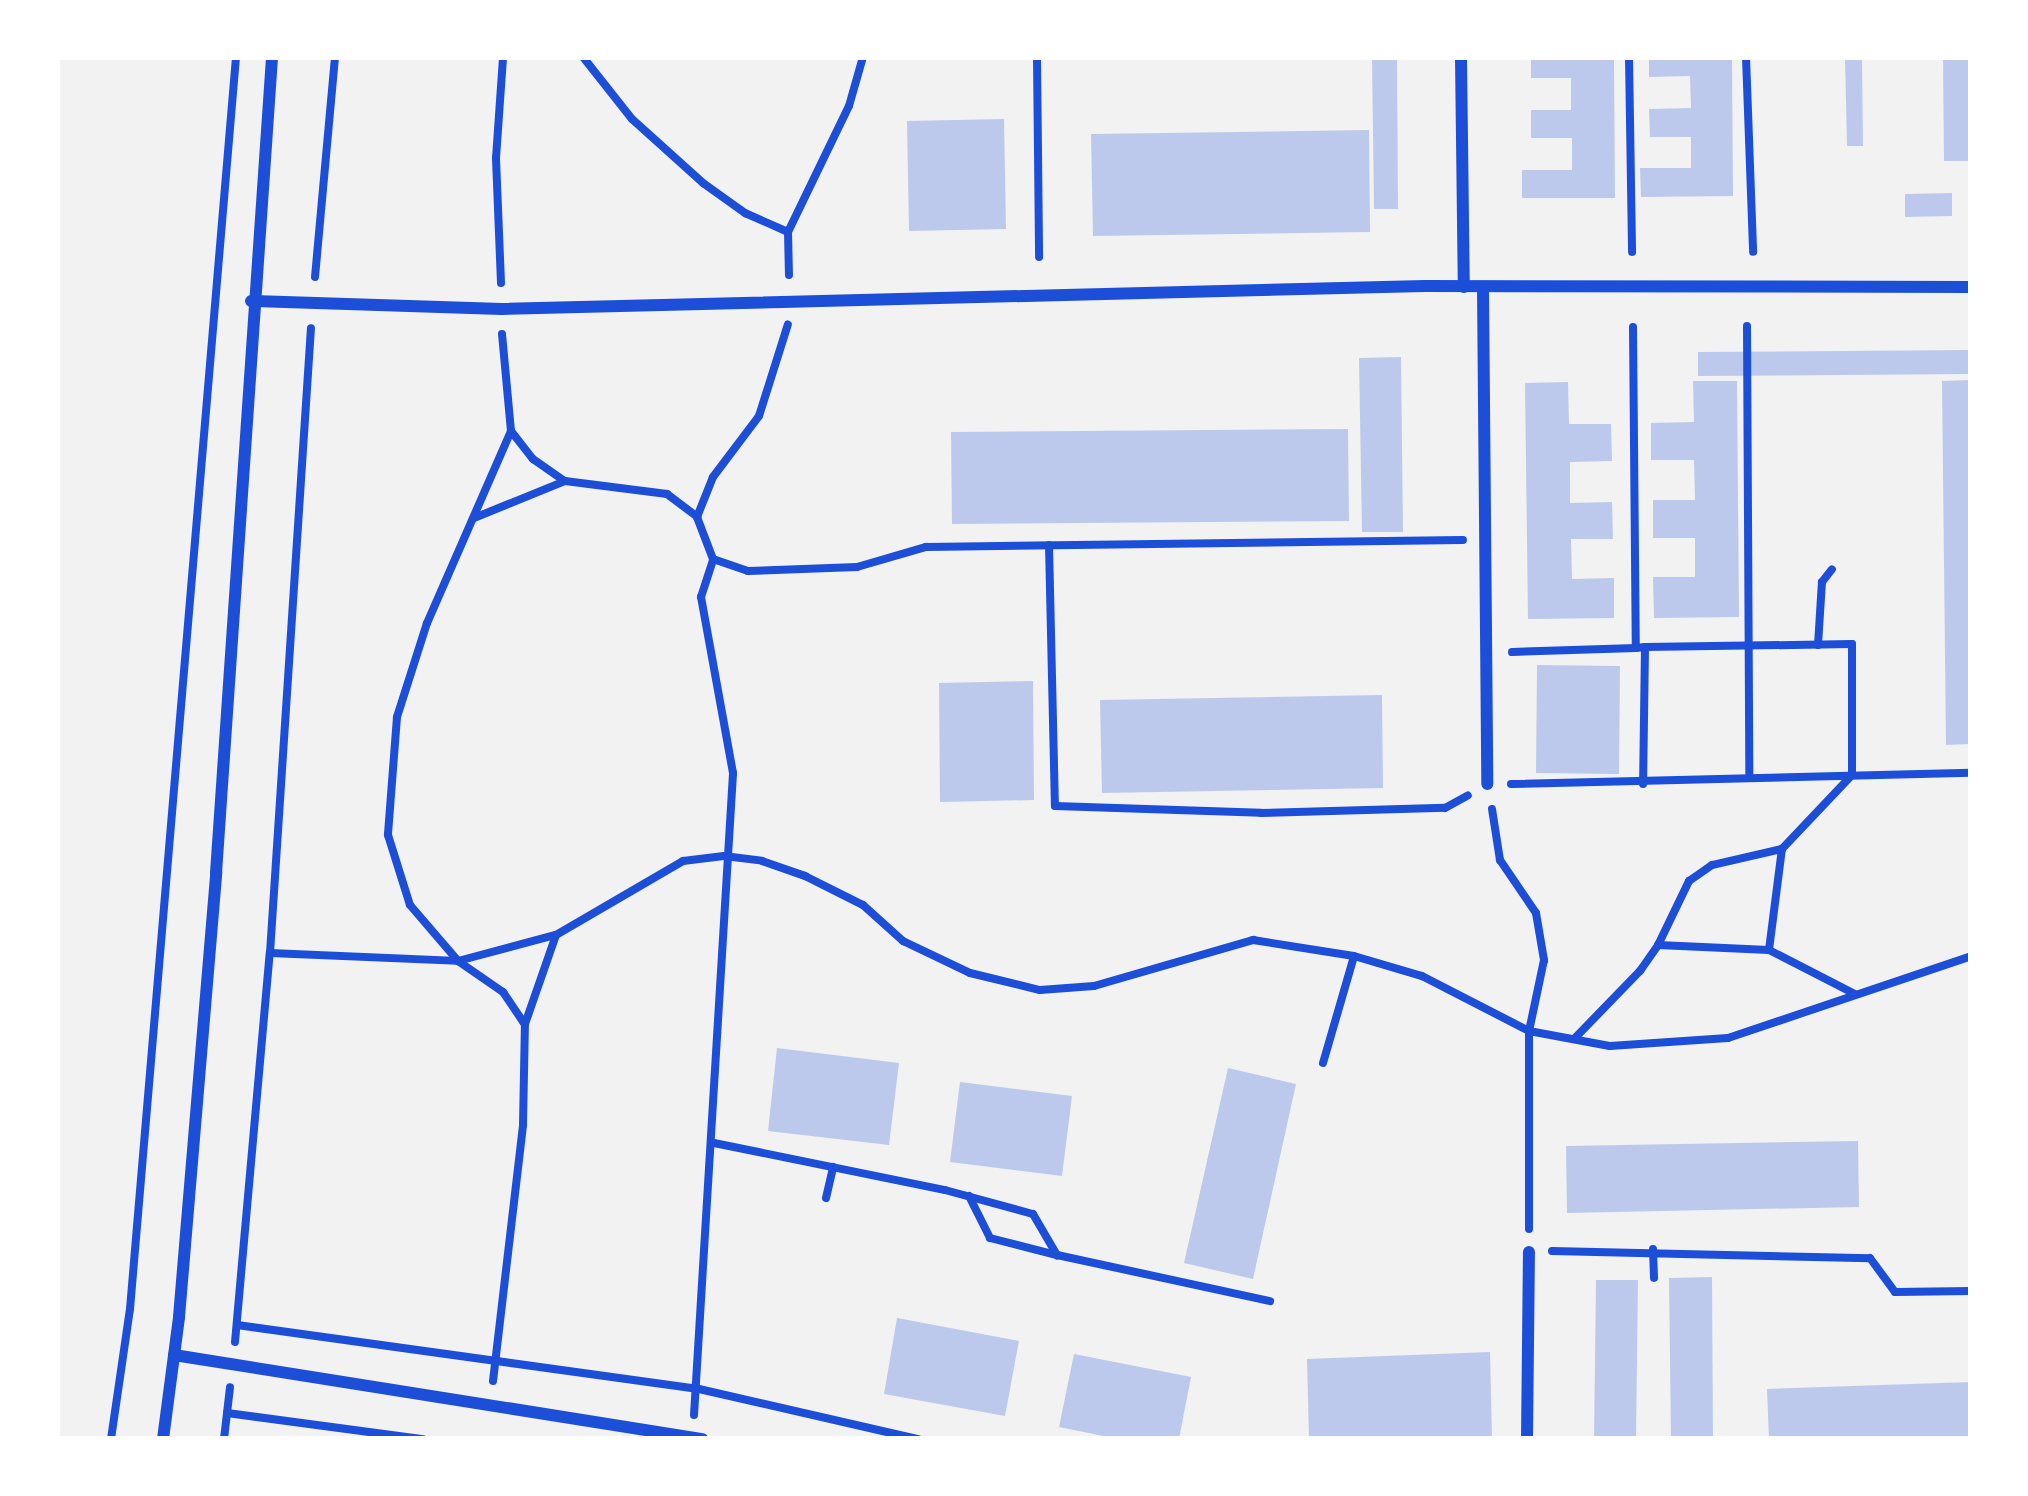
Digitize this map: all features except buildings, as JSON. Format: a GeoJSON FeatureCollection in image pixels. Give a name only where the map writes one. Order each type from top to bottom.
{"type":"FeatureCollection","features":[{"type":"Feature","properties":{"kind":"street"},"geometry":{"type":"LineString","coordinates":[[163,1439],[216,873],[251,301],[272,57]]}},
{"type":"Feature","properties":{"kind":"street"},"geometry":{"type":"LineString","coordinates":[[1461,57],[1464,287]]}},
{"type":"Feature","properties":{"kind":"street"},"geometry":{"type":"LineString","coordinates":[[251,301],[502,309],[1464,287],[1971,287]]}},
{"type":"Feature","properties":{"kind":"street"},"geometry":{"type":"LineString","coordinates":[[1483,288],[1486,784]]}},
{"type":"Feature","properties":{"kind":"street"},"geometry":{"type":"LineString","coordinates":[[1527,1439],[1529,1252]]}},
{"type":"Feature","properties":{"kind":"street"},"geometry":{"type":"LineString","coordinates":[[174,1355],[696,1438]]}},
{"type":"Feature","properties":{"kind":"path"},"geometry":{"type":"LineString","coordinates":[[111,1439],[130,1309],[236,57]]}},
{"type":"Feature","properties":{"kind":"path"},"geometry":{"type":"LineString","coordinates":[[224,1439],[270,953],[312,304],[335,57]]}},
{"type":"Feature","properties":{"kind":"path"},"geometry":{"type":"LineString","coordinates":[[503,57],[496,158],[511,431],[428,623],[397,717],[388,836],[410,905],[458,961],[503,992],[525,1024]]}},
{"type":"Feature","properties":{"kind":"path"},"geometry":{"type":"LineString","coordinates":[[788,232],[849,106],[862,57]]}},
{"type":"Feature","properties":{"kind":"path"},"geometry":{"type":"LineString","coordinates":[[1037,57],[1039,257]]}},
{"type":"Feature","properties":{"kind":"path"},"geometry":{"type":"LineString","coordinates":[[1629,57],[1632,252]]}},
{"type":"Feature","properties":{"kind":"path"},"geometry":{"type":"LineString","coordinates":[[1746,57],[1753,252]]}},
{"type":"Feature","properties":{"kind":"path"},"geometry":{"type":"LineString","coordinates":[[1747,326],[1749,777]]}},
{"type":"Feature","properties":{"kind":"path"},"geometry":{"type":"LineString","coordinates":[[1633,327],[1643,784]]}},
{"type":"Feature","properties":{"kind":"path"},"geometry":{"type":"LineString","coordinates":[[511,431],[533,459],[565,482]]}},
{"type":"Feature","properties":{"kind":"path"},"geometry":{"type":"LineString","coordinates":[[471,519],[565,482],[667,494],[698,517]]}},
{"type":"Feature","properties":{"kind":"path"},"geometry":{"type":"LineString","coordinates":[[696,1438],[714,1143],[724,856],[733,773],[701,597],[713,560],[748,571],[857,567],[926,547],[1483,540]]}},
{"type":"Feature","properties":{"kind":"path"},"geometry":{"type":"LineString","coordinates":[[1049,545],[1055,806],[1262,813],[1445,808],[1486,784],[1643,784],[1971,772]]}},
{"type":"Feature","properties":{"kind":"path"},"geometry":{"type":"LineString","coordinates":[[1819,645],[1822,582],[1832,569]]}},
{"type":"Feature","properties":{"kind":"path"},"geometry":{"type":"LineString","coordinates":[[1486,652],[1852,644],[1852,775],[1782,849],[1712,865],[1689,881],[1640,971],[1574,1039]]}},
{"type":"Feature","properties":{"kind":"path"},"geometry":{"type":"LineString","coordinates":[[1486,784],[1500,860],[1536,913],[1544,960],[1528,1031],[1529,1252],[1653,1249],[1870,1258],[1895,1292],[1971,1291]]}},
{"type":"Feature","properties":{"kind":"path"},"geometry":{"type":"LineString","coordinates":[[1769,950],[1782,849]]}},
{"type":"Feature","properties":{"kind":"path"},"geometry":{"type":"LineString","coordinates":[[270,953],[458,961],[556,935],[683,861],[724,856],[762,861],[805,877],[862,905],[920,950],[970,973],[1040,990],[1094,986],[1253,940],[1354,956],[1422,976],[1528,1031],[1610,1046],[1728,1037],[1971,956]]}},
{"type":"Feature","properties":{"kind":"path"},"geometry":{"type":"LineString","coordinates":[[489,1405],[524,1125],[525,1024],[556,935]]}},
{"type":"Feature","properties":{"kind":"path"},"geometry":{"type":"LineString","coordinates":[[1658,944],[1769,950],[1856,995]]}},
{"type":"Feature","properties":{"kind":"path"},"geometry":{"type":"LineString","coordinates":[[1323,1063],[1354,956]]}},
{"type":"Feature","properties":{"kind":"path"},"geometry":{"type":"LineString","coordinates":[[714,1143],[1034,1214],[1057,1255]]}},
{"type":"Feature","properties":{"kind":"path"},"geometry":{"type":"LineString","coordinates":[[826,1198],[833,1167]]}},
{"type":"Feature","properties":{"kind":"path"},"geometry":{"type":"LineString","coordinates":[[969,1196],[990,1238],[1270,1301]]}},
{"type":"Feature","properties":{"kind":"path"},"geometry":{"type":"LineString","coordinates":[[1653,1249],[1654,1278]]}},
{"type":"Feature","properties":{"kind":"path"},"geometry":{"type":"LineString","coordinates":[[237,1325],[699,1389],[918,1439]]}},
{"type":"Feature","properties":{"kind":"path"},"geometry":{"type":"LineString","coordinates":[[227,1413],[423,1439]]}}]}
